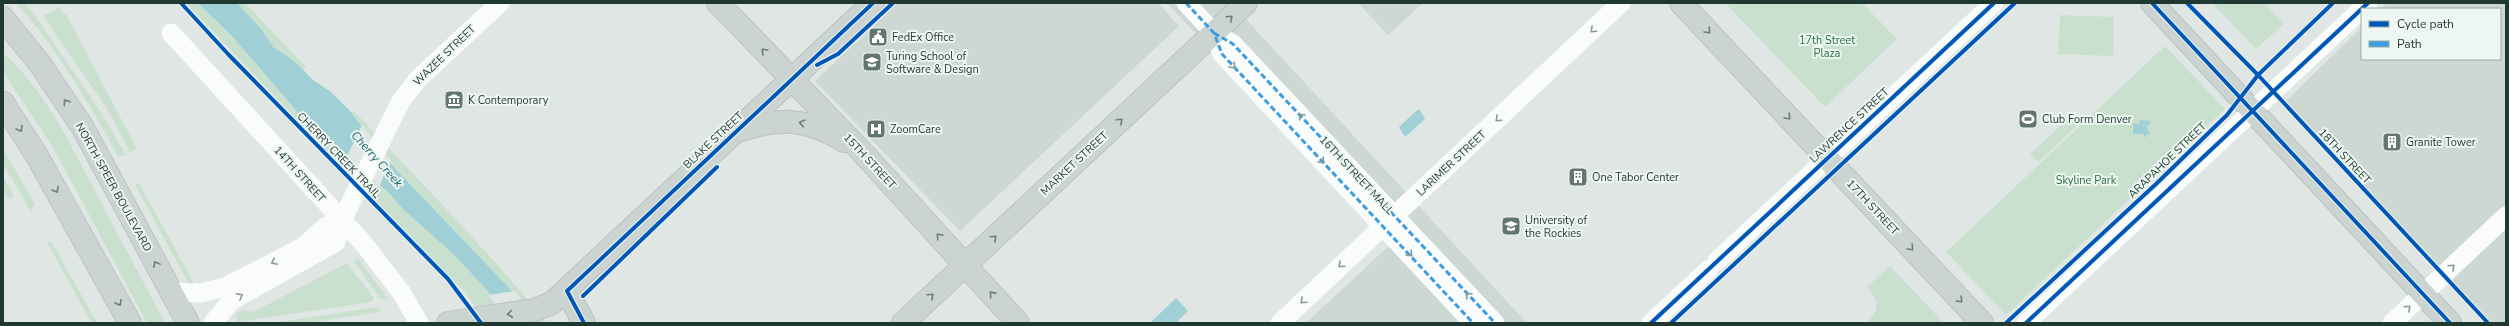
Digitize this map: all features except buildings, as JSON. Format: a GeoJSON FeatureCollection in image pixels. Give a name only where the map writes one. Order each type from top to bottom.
{"type":"FeatureCollection","features":[{"type":"Feature","properties":{"kind":"main road","name":"15TH STREET"},"geometry":{"type":"LineString","coordinates":[[718,3],[862,152],[1018,323]]}},
{"type":"Feature","properties":{"kind":"main road","name":"BLAKE STREET"},"geometry":{"type":"LineString","coordinates":[[448,323],[534,310],[548,305],[567,291],[873,3]]}},
{"type":"Feature","properties":{"kind":"main road","name":"MARKET STREET"},"geometry":{"type":"LineString","coordinates":[[902,323],[1246,3]]}},
{"type":"Feature","properties":{"kind":"main road","name":"17TH STREET"},"geometry":{"type":"LineString","coordinates":[[1681,3],[1982,323]]}},
{"type":"Feature","properties":{"kind":"main road"},"geometry":{"type":"LineString","coordinates":[[2152,3],[2424,293],[2450,323]]}},
{"type":"Feature","properties":{"kind":"main road","name":"NORTH SPEER BOULEVARD"},"geometry":{"type":"LineString","coordinates":[[3,18],[40,64],[83,128],[188,323]]}},
{"type":"Feature","properties":{"kind":"main road"},"geometry":{"type":"LineString","coordinates":[[3,103],[36,156],[130,323]]}},
{"type":"Feature","properties":{"kind":"main road"},"geometry":{"type":"LineString","coordinates":[[734,133],[768,122],[799,122],[824,130],[862,152]]}},
{"type":"Feature","properties":{"kind":"main road"},"geometry":{"type":"LineString","coordinates":[[567,291],[584,323]]}},
{"type":"Feature","properties":{"kind":"street","name":"WAZEE STREET"},"geometry":{"type":"LineString","coordinates":[[213,323],[231,301],[336,242],[342,220],[392,117],[418,79],[500,3]]}},
{"type":"Feature","properties":{"kind":"street","name":"16TH STREET MALL"},"geometry":{"type":"LineString","coordinates":[[1186,3],[1214,33],[1234,44],[1389,221],[1473,323]]}},
{"type":"Feature","properties":{"kind":"street","name":"LARIMER STREET"},"geometry":{"type":"LineString","coordinates":[[1280,323],[1621,3]]}},
{"type":"Feature","properties":{"kind":"street","name":"LAWRENCE STREET"},"geometry":{"type":"LineString","coordinates":[[1651,323],[1994,3]]}},
{"type":"Feature","properties":{"kind":"street","name":"ARAPAHOE STREET"},"geometry":{"type":"LineString","coordinates":[[2026,323],[2361,9]]}},
{"type":"Feature","properties":{"kind":"street","name":"14TH STREET"},"geometry":{"type":"LineString","coordinates":[[171,33],[342,220],[382,266],[419,323]]}},
{"type":"Feature","properties":{"kind":"street"},"geometry":{"type":"LineString","coordinates":[[2392,323],[2506,216]]}},
{"type":"Feature","properties":{"kind":"street"},"geometry":{"type":"LineString","coordinates":[[171,292],[201,293],[225,287],[303,248],[325,226],[342,220]]}},
{"type":"Feature","properties":{"kind":"street","name":"16TH STREET MALL"},"geometry":{"type":"LineString","coordinates":[[1389,221],[1495,323]]}},
{"type":"Feature","properties":{"kind":"shaded area"},"geometry":{"type":"Polygon","coordinates":[[[898,3],[1158,3],[1179,26],[960,231],[815,81],[898,3]]]}},
{"type":"Feature","properties":{"kind":"shaded area"},"geometry":{"type":"Polygon","coordinates":[[[1167,3],[1231,3],[1527,323],[1466,323],[1167,3]]]}},
{"type":"Feature","properties":{"kind":"shaded area"},"geometry":{"type":"Polygon","coordinates":[[[1358,3],[1423,3],[1388,35],[1358,3]]]}},
{"type":"Feature","properties":{"kind":"shaded area"},"geometry":{"type":"Polygon","coordinates":[[[2387,3],[2506,3],[2506,323],[2488,323],[2284,103],[2361,28],[2361,60],[2501,60],[2501,8],[2382,8],[2387,3]]]}},
{"type":"Feature","properties":{"kind":"shaded area"},"geometry":{"type":"Polygon","coordinates":[[[1391,244],[1465,323],[1306,323],[1391,244]]]}},
{"type":"Feature","properties":{"kind":"green space"},"geometry":{"type":"Polygon","coordinates":[[[16,3],[24,3],[34,14],[101,112],[126,155],[118,156],[96,117],[58,56],[16,3]]]}},
{"type":"Feature","properties":{"kind":"green space"},"geometry":{"type":"Polygon","coordinates":[[[186,3],[198,3],[232,36],[312,129],[316,129],[388,192],[404,210],[452,253],[486,289],[512,323],[486,323],[467,294],[364,190],[186,3]]]}},
{"type":"Feature","properties":{"kind":"green space"},"geometry":{"type":"Polygon","coordinates":[[[237,3],[245,3],[306,67],[302,70],[292,59],[273,47],[262,30],[237,3]]]}},
{"type":"Feature","properties":{"kind":"green space","name":"17th Street Plaza"},"geometry":{"type":"Polygon","coordinates":[[[1725,3],[1862,3],[1897,39],[1825,107],[1725,3]]]}},
{"type":"Feature","properties":{"kind":"green space"},"geometry":{"type":"Polygon","coordinates":[[[2212,3],[2264,3],[2284,24],[2256,49],[2212,3]]]}},
{"type":"Feature","properties":{"kind":"green space"},"geometry":{"type":"Polygon","coordinates":[[[60,7],[64,15],[66,14],[137,149],[130,152],[108,110],[43,16],[60,7]]]}},
{"type":"Feature","properties":{"kind":"green space"},"geometry":{"type":"Polygon","coordinates":[[[2060,15],[2114,17],[2113,56],[2058,54],[2060,15]]]}},
{"type":"Feature","properties":{"kind":"green space","name":"Skyline Park"},"geometry":{"type":"Polygon","coordinates":[[[2165,46],[2225,109],[2006,315],[1946,252],[2165,46]]]}},
{"type":"Feature","properties":{"kind":"green space"},"geometry":{"type":"Polygon","coordinates":[[[3,53],[32,83],[66,136],[165,323],[147,323],[53,147],[3,72],[3,53]]]}},
{"type":"Feature","properties":{"kind":"green space"},"geometry":{"type":"Polygon","coordinates":[[[350,111],[354,111],[501,268],[547,323],[536,323],[509,288],[391,163],[350,111]]]}},
{"type":"Feature","properties":{"kind":"green space"},"geometry":{"type":"Polygon","coordinates":[[[2072,115],[2080,123],[2038,162],[2030,154],[2072,115]]]}},
{"type":"Feature","properties":{"kind":"green space"},"geometry":{"type":"Polygon","coordinates":[[[3,149],[35,204],[31,212],[3,163],[3,149]]]}},
{"type":"Feature","properties":{"kind":"green space"},"geometry":{"type":"Polygon","coordinates":[[[3,177],[14,196],[9,199],[3,189],[3,177]]]}},
{"type":"Feature","properties":{"kind":"green space"},"geometry":{"type":"Polygon","coordinates":[[[139,183],[196,287],[189,284],[135,185],[139,183]]]}},
{"type":"Feature","properties":{"kind":"green space"},"geometry":{"type":"Polygon","coordinates":[[[51,241],[97,323],[92,323],[47,243],[51,241]]]}},
{"type":"Feature","properties":{"kind":"green space"},"geometry":{"type":"Polygon","coordinates":[[[358,258],[388,299],[381,299],[354,262],[358,258]]]}},
{"type":"Feature","properties":{"kind":"green space"},"geometry":{"type":"Polygon","coordinates":[[[347,263],[374,298],[371,302],[238,322],[236,313],[243,310],[253,312],[347,263]]]}},
{"type":"Feature","properties":{"kind":"green space"},"geometry":{"type":"Polygon","coordinates":[[[1890,266],[1944,323],[1866,323],[1874,314],[1877,305],[1874,297],[1867,287],[1890,266]]]}},
{"type":"Feature","properties":{"kind":"green space"},"geometry":{"type":"Polygon","coordinates":[[[379,307],[380,312],[305,323],[273,323],[379,307]]]}},
{"type":"Feature","properties":{"kind":"water","name":"Cherry Creek"},"geometry":{"type":"Polygon","coordinates":[[[198,3],[237,3],[262,30],[273,47],[292,59],[313,80],[331,92],[350,111],[392,165],[509,288],[536,323],[512,323],[486,289],[452,253],[404,210],[388,192],[317,129],[312,129],[232,36],[198,3]]]}},
{"type":"Feature","properties":{"kind":"water"},"geometry":{"type":"Polygon","coordinates":[[[1417,110],[1420,110],[1425,119],[1405,137],[1399,127],[1417,110]]]}},
{"type":"Feature","properties":{"kind":"water"},"geometry":{"type":"Polygon","coordinates":[[[2149,115],[2150,125],[2146,125],[2150,134],[2147,134],[2144,138],[2144,134],[2133,134],[2133,123],[2139,124],[2140,120],[2149,121],[2149,115]]]}},
{"type":"Feature","properties":{"kind":"water"},"geometry":{"type":"Polygon","coordinates":[[[1176,298],[1188,311],[1176,323],[1150,323],[1176,298]]]}},
{"type":"Feature","properties":{"kind":"pier"},"geometry":{"type":"Polygon","coordinates":[[[362,125],[391,160],[379,187],[346,158],[362,125]]]}},
{"type":"Feature","properties":{"kind":"pier"},"geometry":{"type":"Polygon","coordinates":[[[515,291],[538,323],[510,323],[488,295],[515,291]]]}},
{"type":"Feature","properties":{"kind":"marked path"},"geometry":{"type":"LineString","coordinates":[[1186,3],[1214,33],[1222,54],[1473,323]]}},
{"type":"Feature","properties":{"kind":"marked path"},"geometry":{"type":"LineString","coordinates":[[1214,33],[1233,44],[1495,323]]}},
{"type":"Feature","properties":{"kind":"cycle path","name":"CHERRY CREEK TRAIL"},"geometry":{"type":"LineString","coordinates":[[181,3],[228,54],[448,279],[481,323]]}},
{"type":"Feature","properties":{"kind":"cycle path"},"geometry":{"type":"LineString","coordinates":[[584,323],[567,291],[873,3]]}},
{"type":"Feature","properties":{"kind":"cycle path"},"geometry":{"type":"LineString","coordinates":[[817,65],[838,54],[893,3]]}},
{"type":"Feature","properties":{"kind":"cycle path"},"geometry":{"type":"LineString","coordinates":[[1651,323],[1994,3]]}},
{"type":"Feature","properties":{"kind":"cycle path"},"geometry":{"type":"LineString","coordinates":[[1671,323],[2015,3]]}},
{"type":"Feature","properties":{"kind":"cycle path"},"geometry":{"type":"LineString","coordinates":[[2152,3],[2450,323]]}},
{"type":"Feature","properties":{"kind":"cycle path","name":"18TH STREET"},"geometry":{"type":"LineString","coordinates":[[2187,3],[2258,75],[2488,323]]}},
{"type":"Feature","properties":{"kind":"cycle path"},"geometry":{"type":"LineString","coordinates":[[2006,323],[2156,184],[2227,115],[2258,75],[2333,3]]}},
{"type":"Feature","properties":{"kind":"cycle path"},"geometry":{"type":"LineString","coordinates":[[2363,8],[2368,3]]}},
{"type":"Feature","properties":{"kind":"cycle path"},"geometry":{"type":"LineString","coordinates":[[2026,323],[2361,10]]}},
{"type":"Feature","properties":{"kind":"cycle path"},"geometry":{"type":"LineString","coordinates":[[583,296],[717,167]]}},
{"type":"Feature","properties":{"kind":"place","name":"FedEx Office"},"geometry":{"type":"Point","coordinates":[878,37]}},
{"type":"Feature","properties":{"kind":"place","name":"Turing School of Software & Design"},"geometry":{"type":"Point","coordinates":[872,62]}},
{"type":"Feature","properties":{"kind":"place","name":"K Contemporary"},"geometry":{"type":"Point","coordinates":[454,100]}},
{"type":"Feature","properties":{"kind":"place","name":"Club Form Denver"},"geometry":{"type":"Point","coordinates":[2028,119]}},
{"type":"Feature","properties":{"kind":"place","name":"ZoomCare"},"geometry":{"type":"Point","coordinates":[876,129]}},
{"type":"Feature","properties":{"kind":"place","name":"Granite Tower"},"geometry":{"type":"Point","coordinates":[2392,142]}},
{"type":"Feature","properties":{"kind":"place","name":"One Tabor Center"},"geometry":{"type":"Point","coordinates":[1578,177]}},
{"type":"Feature","properties":{"kind":"place","name":"University of the Rockies"},"geometry":{"type":"Point","coordinates":[1511,226]}}]}
